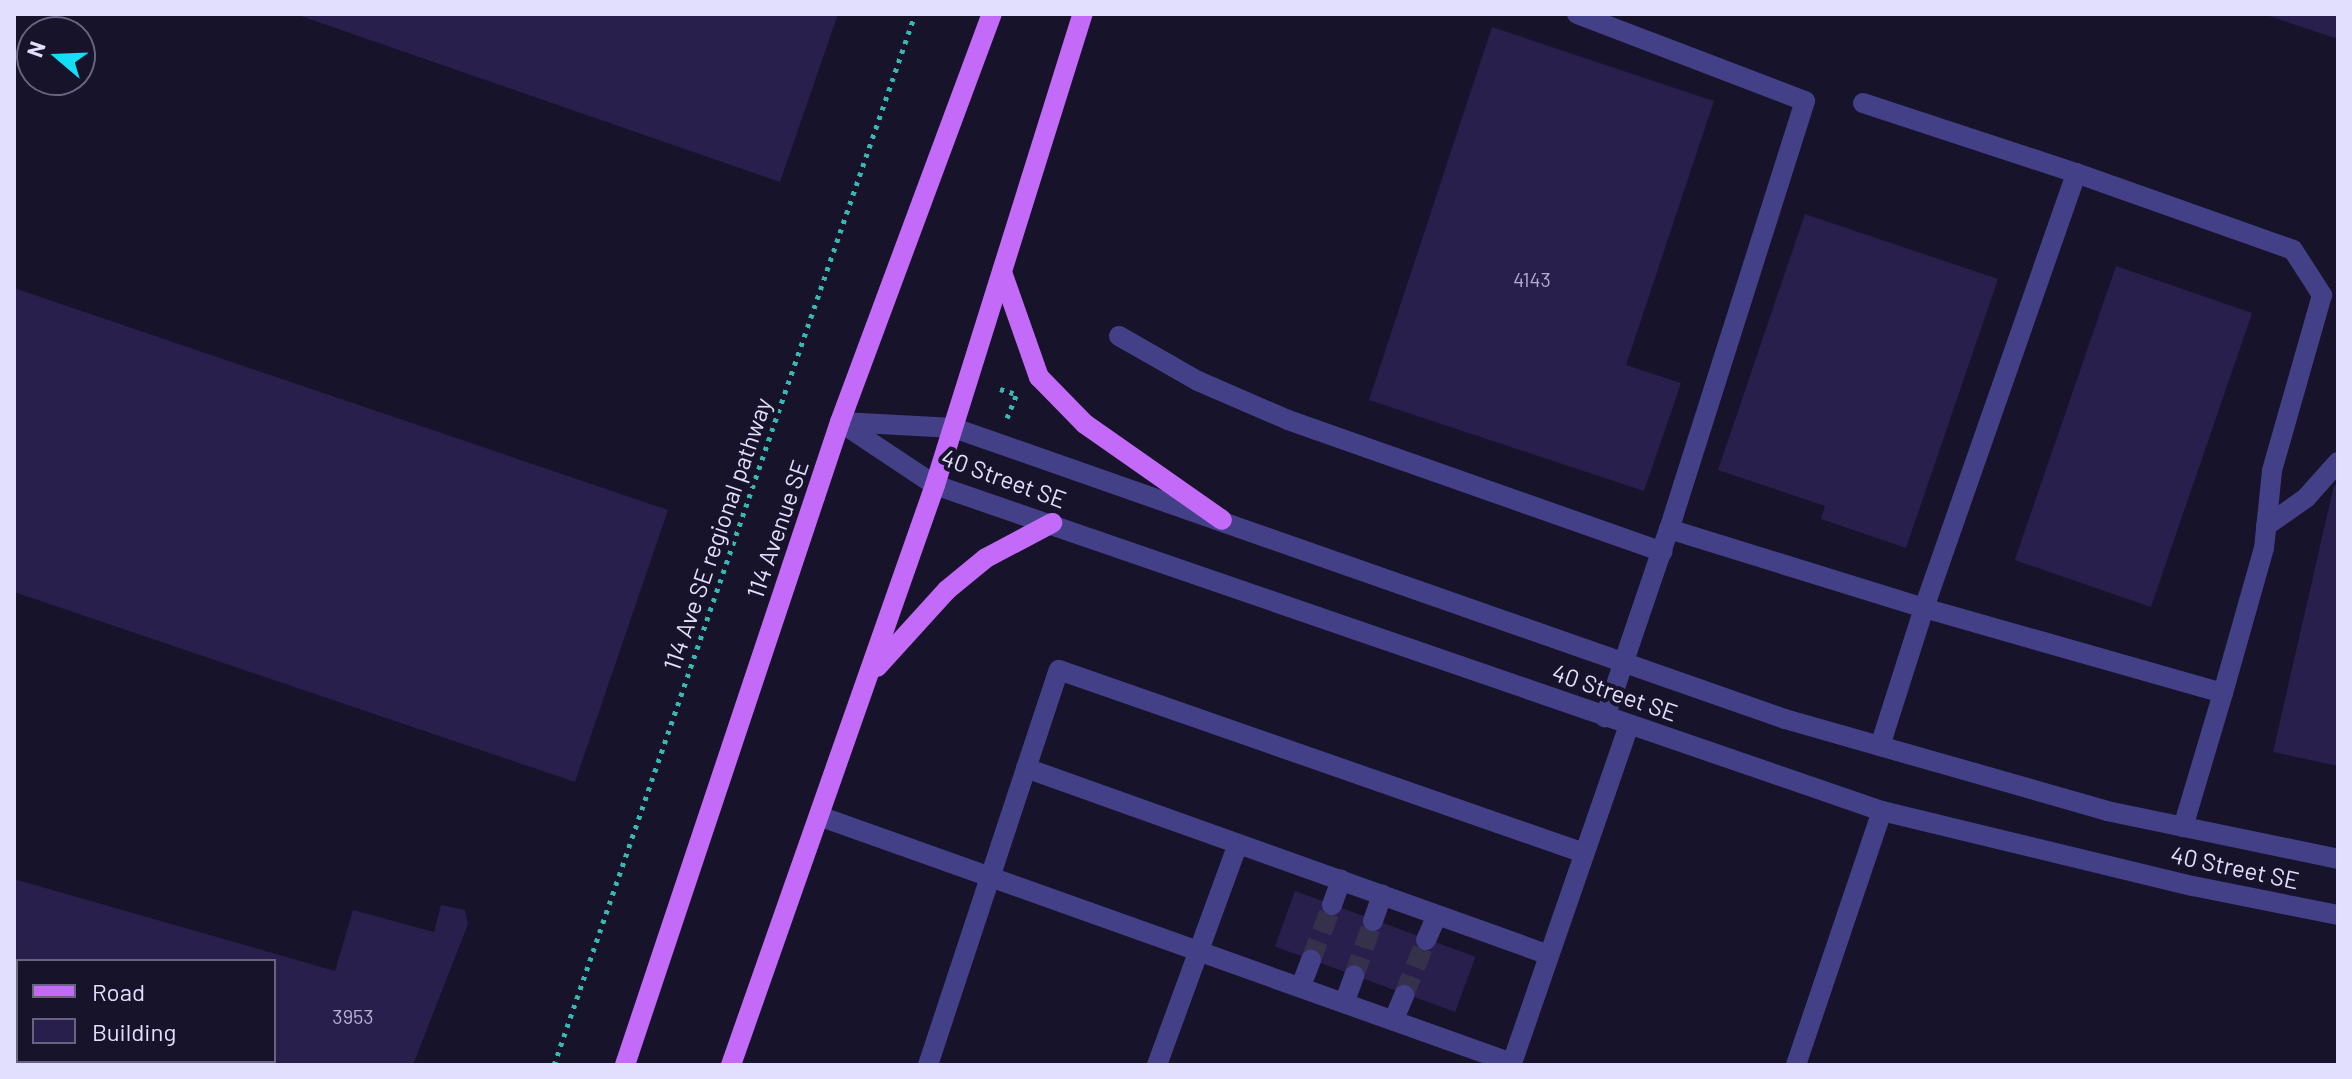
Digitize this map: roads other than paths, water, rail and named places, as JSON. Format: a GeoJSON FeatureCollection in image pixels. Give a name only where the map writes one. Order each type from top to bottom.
{"type":"FeatureCollection","features":[{"type":"Feature","properties":{"kind":"main road","name":"114 Avenue SE"},"geometry":{"type":"LineString","coordinates":[[625,1065],[840,422],[992,14]]}},
{"type":"Feature","properties":{"kind":"main road"},"geometry":{"type":"LineString","coordinates":[[731,1065],[935,485],[1083,14]]}},
{"type":"Feature","properties":{"kind":"main road"},"geometry":{"type":"LineString","coordinates":[[1003,275],[1039,377],[1085,424],[1222,520]]}},
{"type":"Feature","properties":{"kind":"main road"},"geometry":{"type":"LineString","coordinates":[[871,673],[947,590],[986,558],[1052,523]]}},
{"type":"Feature","properties":{"kind":"street"},"geometry":{"type":"LineString","coordinates":[[1577,14],[1805,101],[1662,552],[1605,717]]}},
{"type":"Feature","properties":{"kind":"street"},"geometry":{"type":"LineString","coordinates":[[1863,103],[2076,173],[2293,250],[2322,295],[2272,471],[2264,548],[2183,827]]}},
{"type":"Feature","properties":{"kind":"street"},"geometry":{"type":"LineString","coordinates":[[1880,746],[1924,608],[2076,173]]}},
{"type":"Feature","properties":{"kind":"street"},"geometry":{"type":"LineString","coordinates":[[1119,336],[1198,381],[1288,420],[1662,552]]}},
{"type":"Feature","properties":{"kind":"street","name":"40 Street SE"},"geometry":{"type":"LineString","coordinates":[[840,422],[954,428],[1785,719],[2107,811],[2338,859]]}},
{"type":"Feature","properties":{"kind":"street","name":"40 Street SE"},"geometry":{"type":"LineString","coordinates":[[840,422],[935,485],[1882,811],[2193,886],[2338,915]]}},
{"type":"Feature","properties":{"kind":"street"},"geometry":{"type":"LineString","coordinates":[[2266,526],[2306,498],[2338,462]]}},
{"type":"Feature","properties":{"kind":"street"},"geometry":{"type":"LineString","coordinates":[[1669,529],[1924,608],[2223,693]]}},
{"type":"Feature","properties":{"kind":"street"},"geometry":{"type":"LineString","coordinates":[[928,1065],[1059,670],[1584,853]]}},
{"type":"Feature","properties":{"kind":"street"},"geometry":{"type":"LineString","coordinates":[[819,816],[1512,1063],[1629,725]]}},
{"type":"Feature","properties":{"kind":"street"},"geometry":{"type":"LineString","coordinates":[[1026,768],[1549,955]]}},
{"type":"Feature","properties":{"kind":"street"},"geometry":{"type":"LineString","coordinates":[[1794,1064],[1882,811]]}},
{"type":"Feature","properties":{"kind":"street"},"geometry":{"type":"LineString","coordinates":[[1157,1065],[1238,844]]}},
{"type":"Feature","properties":{"kind":"street"},"geometry":{"type":"LineString","coordinates":[[1332,905],[1341,880]]}},
{"type":"Feature","properties":{"kind":"street"},"geometry":{"type":"LineString","coordinates":[[1373,921],[1382,895]]}},
{"type":"Feature","properties":{"kind":"street"},"geometry":{"type":"LineString","coordinates":[[1426,940],[1437,915]]}},
{"type":"Feature","properties":{"kind":"street"},"geometry":{"type":"LineString","coordinates":[[1301,986],[1311,960]]}},
{"type":"Feature","properties":{"kind":"street"},"geometry":{"type":"LineString","coordinates":[[1345,1001],[1354,976]]}},
{"type":"Feature","properties":{"kind":"street"},"geometry":{"type":"LineString","coordinates":[[1394,1019],[1404,995]]}},
{"type":"Feature","properties":{"kind":"tunnel"},"geometry":{"type":"LineString","coordinates":[[1311,960],[1332,905]]}},
{"type":"Feature","properties":{"kind":"tunnel"},"geometry":{"type":"LineString","coordinates":[[1354,976],[1373,921]]}},
{"type":"Feature","properties":{"kind":"tunnel"},"geometry":{"type":"LineString","coordinates":[[1404,995],[1426,940]]}}]}
